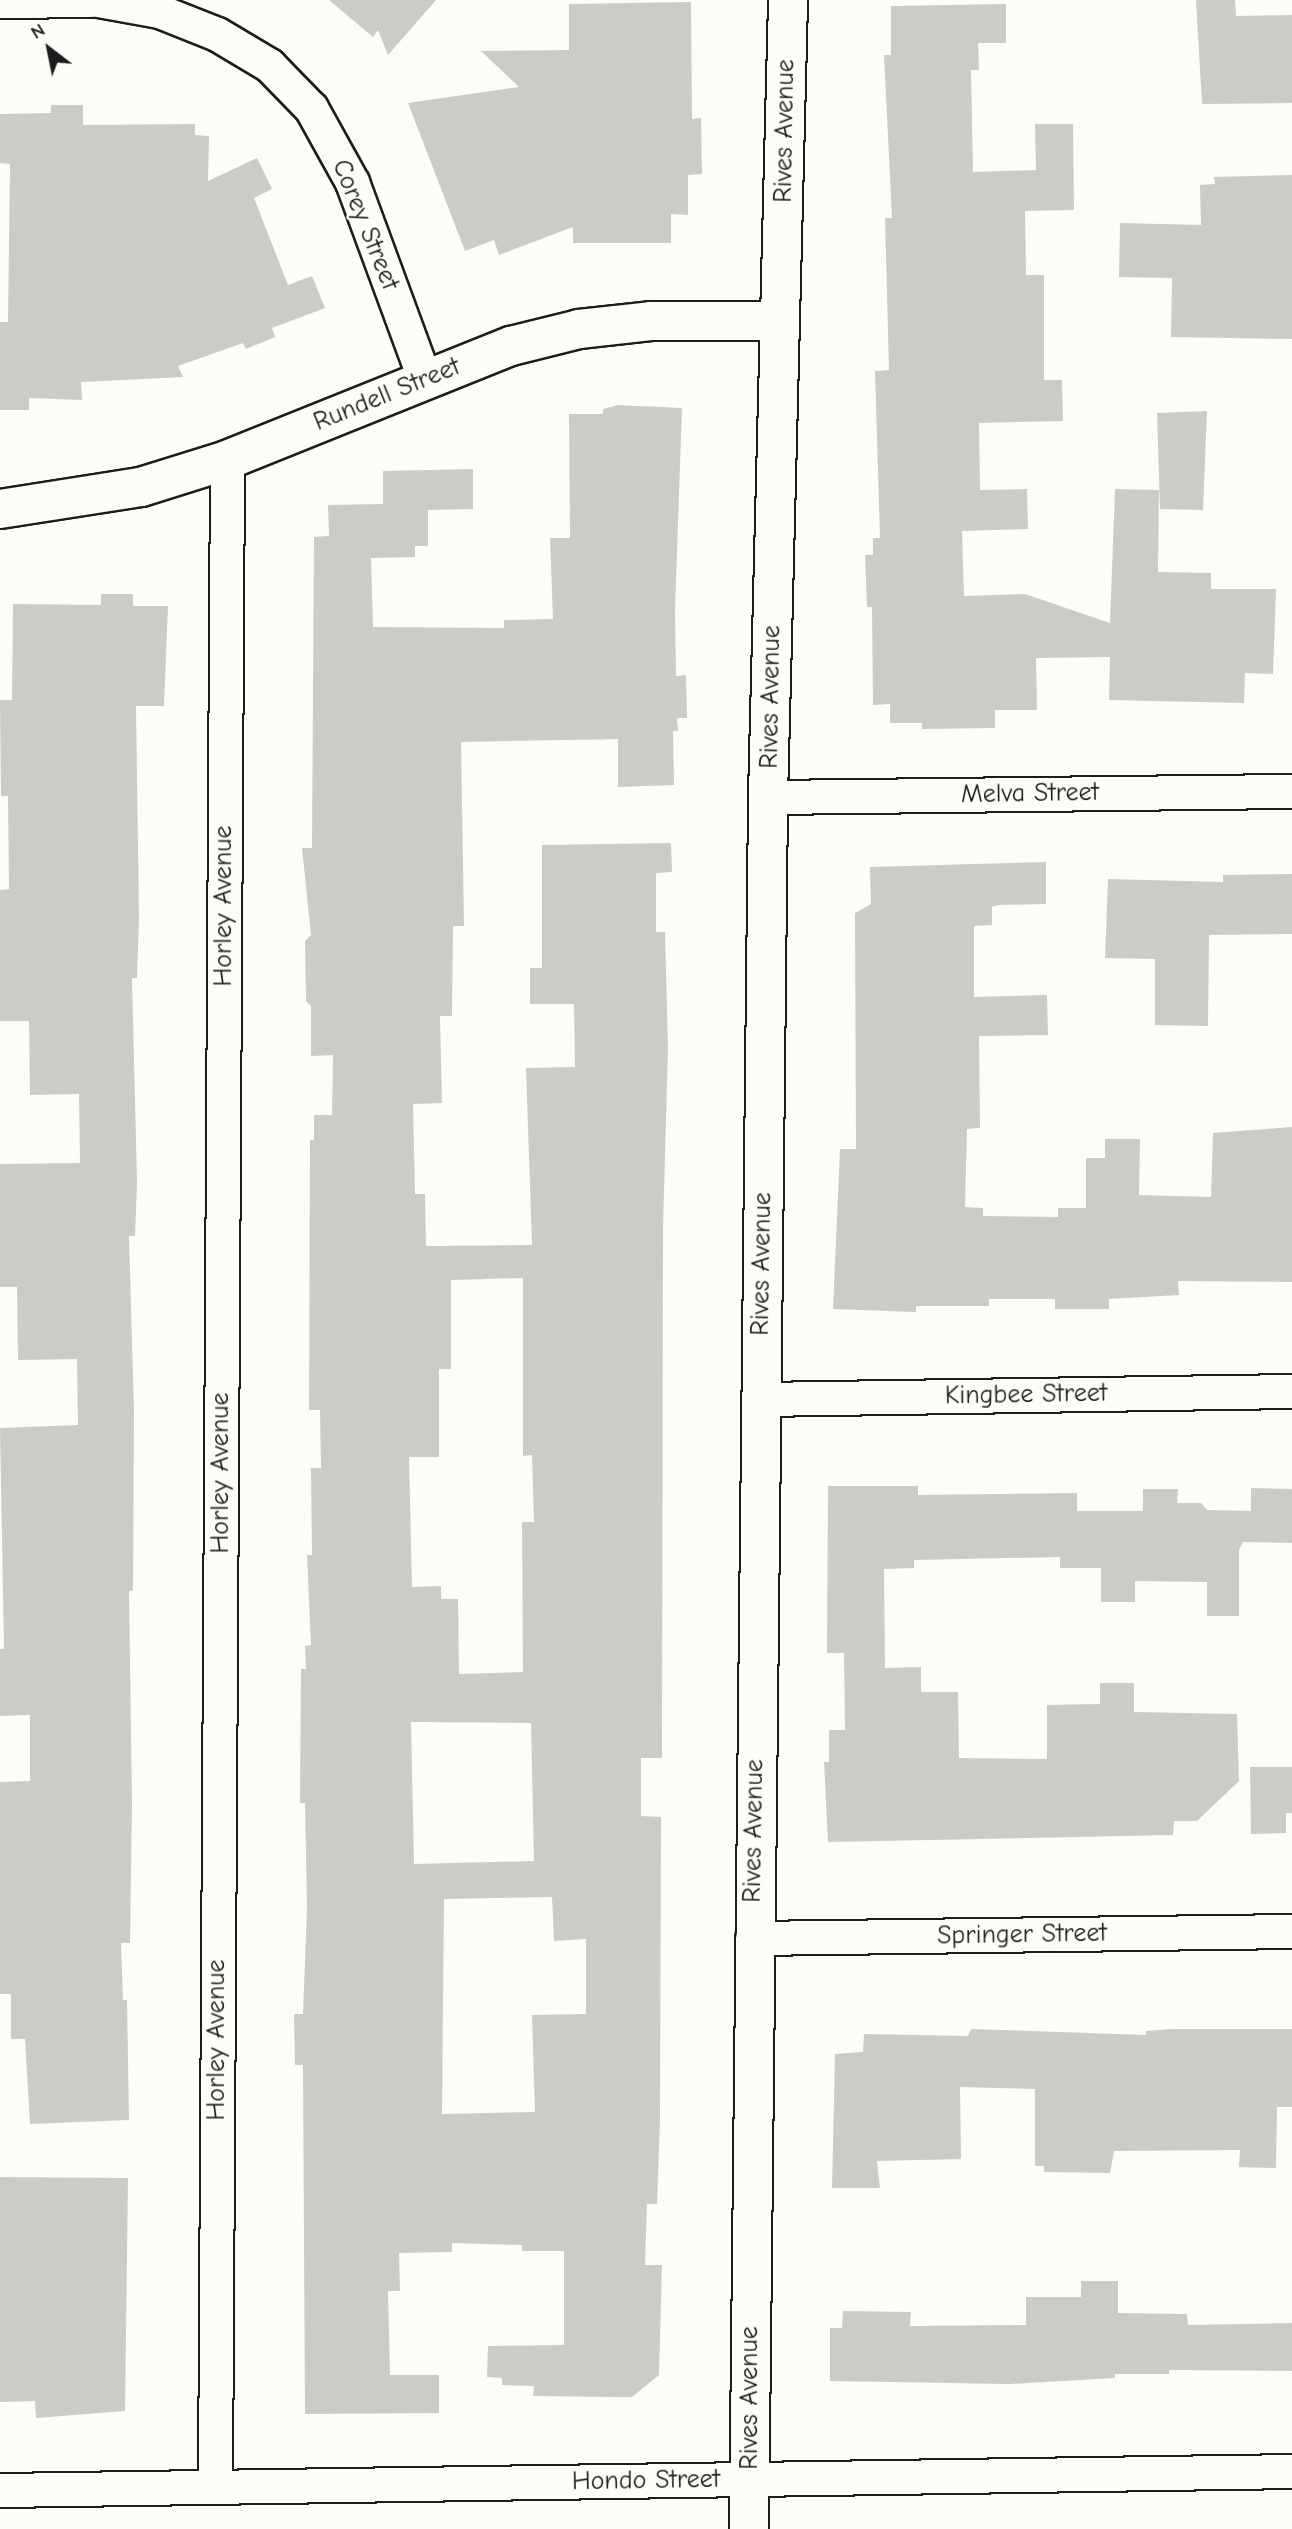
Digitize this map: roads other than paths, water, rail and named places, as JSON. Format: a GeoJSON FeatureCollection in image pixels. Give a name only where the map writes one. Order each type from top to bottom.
{"type":"FeatureCollection","features":[{"type":"Feature","properties":{"kind":"street"},"geometry":{"type":"LineString","coordinates":[[0,1],[90,0]]}},
{"type":"Feature","properties":{"kind":"street","name":"Corey Street"},"geometry":{"type":"LineString","coordinates":[[99,0],[159,11],[217,34],[269,65],[312,108],[352,182],[424,378]]}},
{"type":"Feature","properties":{"kind":"street","name":"Rives Avenue"},"geometry":{"type":"LineString","coordinates":[[749,2529],[752,1938],[768,797],[788,0]]}},
{"type":"Feature","properties":{"kind":"street","name":"Rundell Street"},"geometry":{"type":"LineString","coordinates":[[0,509],[141,487],[227,460],[424,378],[511,346],[579,329],[651,321],[780,321]]}},
{"type":"Feature","properties":{"kind":"street","name":"Horley Avenue"},"geometry":{"type":"LineString","coordinates":[[215,2485],[227,460]]}},
{"type":"Feature","properties":{"kind":"street","name":"Melva Street"},"geometry":{"type":"LineString","coordinates":[[768,797],[1292,791]]}},
{"type":"Feature","properties":{"kind":"street","name":"Kingbee Street"},"geometry":{"type":"LineString","coordinates":[[760,1399],[1292,1391]]}},
{"type":"Feature","properties":{"kind":"street","name":"Springer Street"},"geometry":{"type":"LineString","coordinates":[[752,1938],[1292,1931]]}},
{"type":"Feature","properties":{"kind":"street","name":"Hondo Street"},"geometry":{"type":"LineString","coordinates":[[0,2490],[1292,2471]]}}]}
